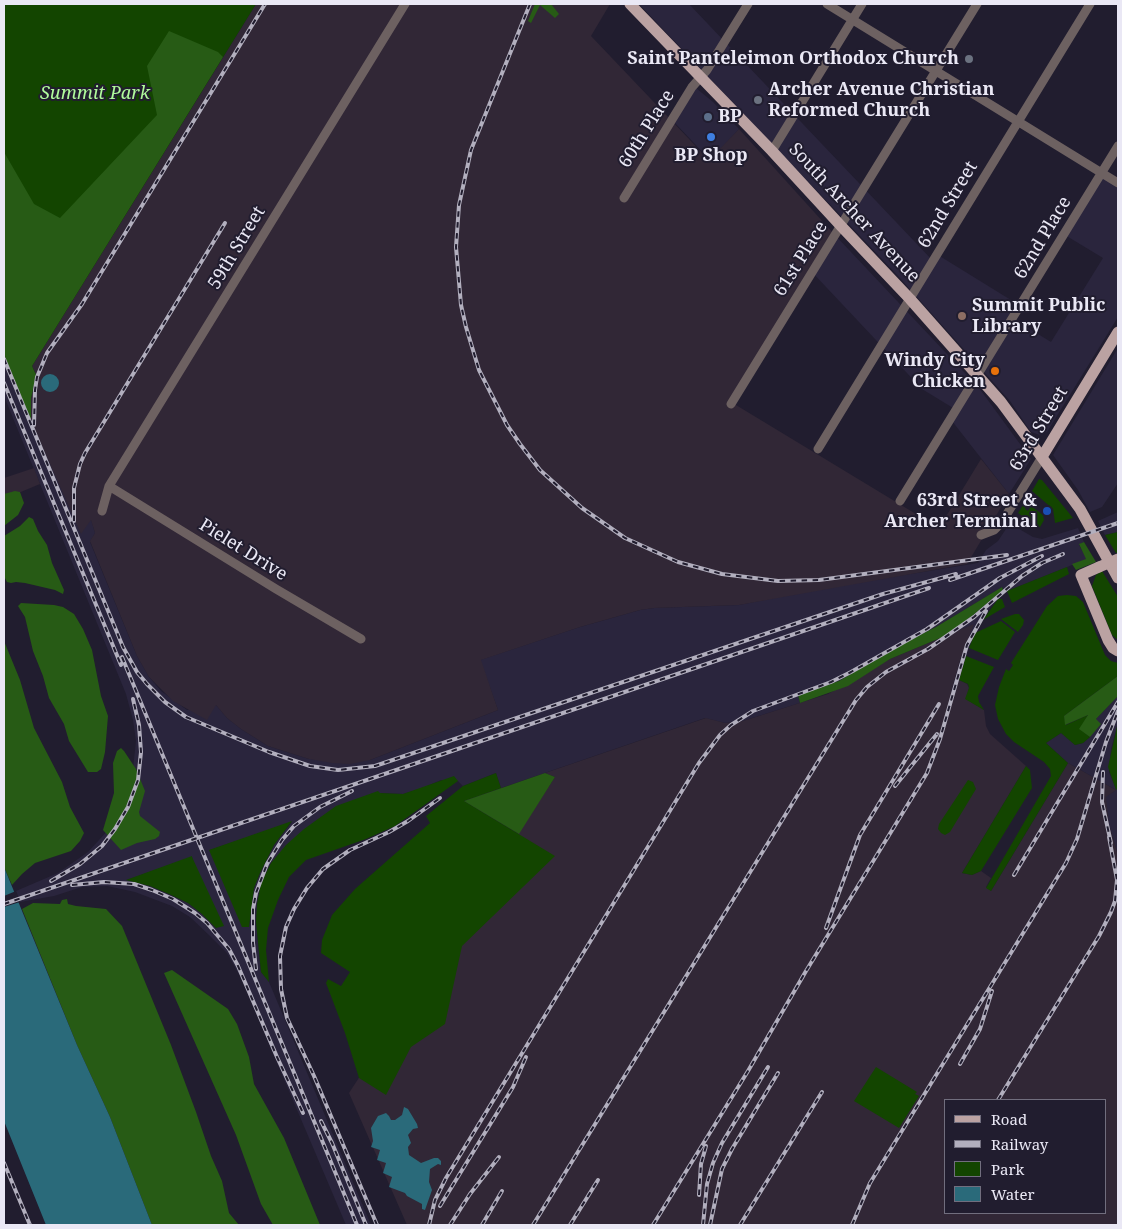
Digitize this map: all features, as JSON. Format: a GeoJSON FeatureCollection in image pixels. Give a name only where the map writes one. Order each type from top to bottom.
{"type":"FeatureCollection","features":[{"type":"Feature","properties":{"kind":"main road","name":"South Archer Avenue"},"geometry":{"type":"LineString","coordinates":[[632,5],[772,151],[978,375],[1005,407],[1080,509],[1118,578]]}},
{"type":"Feature","properties":{"kind":"main road","name":"63rd Street"},"geometry":{"type":"LineString","coordinates":[[1042,457],[1118,332]]}},
{"type":"Feature","properties":{"kind":"main road"},"geometry":{"type":"LineString","coordinates":[[1118,559],[1081,576],[1108,640],[1113,648],[1118,651]]}},
{"type":"Feature","properties":{"kind":"street","name":"59th Street"},"geometry":{"type":"LineString","coordinates":[[102,511],[109,486],[405,4]]}},
{"type":"Feature","properties":{"kind":"street","name":"60th Place"},"geometry":{"type":"LineString","coordinates":[[624,198],[692,87],[707,70],[748,4]]}},
{"type":"Feature","properties":{"kind":"street"},"geometry":{"type":"LineString","coordinates":[[827,4],[1118,183]]}},
{"type":"Feature","properties":{"kind":"street"},"geometry":{"type":"LineString","coordinates":[[772,151],[862,4]]}},
{"type":"Feature","properties":{"kind":"street","name":"61st Place"},"geometry":{"type":"LineString","coordinates":[[731,404],[977,4]]}},
{"type":"Feature","properties":{"kind":"street","name":"62nd Street"},"geometry":{"type":"LineString","coordinates":[[818,449],[1090,4]]}},
{"type":"Feature","properties":{"kind":"street","name":"62nd Place"},"geometry":{"type":"LineString","coordinates":[[900,501],[1118,146]]}},
{"type":"Feature","properties":{"kind":"street","name":"63rd Street"},"geometry":{"type":"LineString","coordinates":[[981,535],[994,530],[1007,514],[1042,457]]}},
{"type":"Feature","properties":{"kind":"street","name":"Pielet Drive"},"geometry":{"type":"LineString","coordinates":[[109,486],[276,590],[361,640]]}},
{"type":"Feature","properties":{"kind":"shaded area"},"geometry":{"type":"Polygon","coordinates":[[[256,4],[610,4],[591,36],[709,160],[739,129],[834,234],[731,402],[939,528],[981,459],[1009,494],[967,564],[739,605],[640,610],[580,627],[481,660],[498,710],[370,760],[350,764],[309,759],[268,746],[227,718],[216,705],[207,720],[173,701],[149,677],[137,656],[90,541],[95,533],[91,520],[81,534],[31,421],[31,398],[36,375],[32,366],[256,4]]]}},
{"type":"Feature","properties":{"kind":"shaded area"},"geometry":{"type":"Polygon","coordinates":[[[639,4],[689,4],[934,262],[938,255],[1019,305],[1012,318],[1051,342],[1103,258],[1065,235],[1103,172],[1118,182],[1118,317],[1047,432],[1040,435],[1031,432],[1010,401],[899,277],[639,4]]]}},
{"type":"Feature","properties":{"kind":"shaded area"},"geometry":{"type":"Polygon","coordinates":[[[696,88],[713,102],[739,129],[710,160],[675,123],[696,88]]]}},
{"type":"Feature","properties":{"kind":"shaded area"},"geometry":{"type":"Polygon","coordinates":[[[834,234],[979,388],[1031,459],[1009,494],[952,421],[958,411],[922,389],[811,271],[834,234]]]}},
{"type":"Feature","properties":{"kind":"shaded area"},"geometry":{"type":"Polygon","coordinates":[[[1118,348],[1118,483],[1102,507],[1090,512],[1078,490],[1053,455],[1118,348]]]}},
{"type":"Feature","properties":{"kind":"shaded area"},"geometry":{"type":"Polygon","coordinates":[[[4,354],[81,533],[91,519],[95,533],[90,542],[137,656],[149,677],[161,691],[187,710],[216,705],[227,718],[268,746],[309,759],[370,760],[498,710],[480,660],[580,627],[640,610],[739,605],[830,587],[978,563],[986,550],[998,541],[1010,525],[1033,537],[1042,539],[1078,528],[1084,542],[1079,545],[1087,559],[1005,592],[990,608],[976,631],[955,693],[951,692],[973,625],[945,636],[1003,590],[1002,587],[936,627],[902,644],[839,681],[798,695],[800,703],[743,721],[725,723],[705,718],[501,788],[496,773],[463,786],[458,781],[441,780],[403,794],[380,793],[271,863],[261,883],[257,904],[256,922],[261,972],[269,982],[371,1225],[346,1225],[241,978],[227,953],[210,936],[190,917],[172,906],[135,892],[107,886],[82,887],[54,896],[20,902],[16,891],[58,873],[88,852],[110,828],[133,768],[136,741],[126,694],[4,396],[4,354]],[[292,822],[210,850],[249,927],[254,888],[260,873],[274,845],[292,822]],[[192,857],[127,880],[150,886],[188,903],[216,928],[192,857]]]}},
{"type":"Feature","properties":{"kind":"shaded area"},"geometry":{"type":"Polygon","coordinates":[[[34,468],[40,484],[4,499],[4,478],[34,468]]]}},
{"type":"Feature","properties":{"kind":"shaded area"},"geometry":{"type":"Polygon","coordinates":[[[1118,512],[1118,532],[1105,535],[1098,521],[1118,512]]]}},
{"type":"Feature","properties":{"kind":"shaded area"},"geometry":{"type":"Polygon","coordinates":[[[974,624],[961,657],[951,692],[955,693],[959,680],[967,684],[969,688],[966,699],[984,710],[986,726],[990,734],[1026,766],[962,873],[972,875],[981,871],[991,878],[986,887],[991,891],[1068,763],[1116,790],[1106,797],[1109,825],[1118,855],[1118,1225],[407,1225],[349,1093],[555,777],[545,773],[706,718],[725,723],[743,721],[828,694],[890,659],[974,624]]]}},
{"type":"Feature","properties":{"kind":"shaded area"},"geometry":{"type":"Polygon","coordinates":[[[1118,696],[1118,722],[1111,749],[1109,772],[1116,789],[1118,788],[1118,855],[1109,825],[1105,797],[1116,790],[1068,763],[1046,743],[1061,733],[1075,745],[1083,743],[1090,737],[1096,719],[1118,696]]]}},
{"type":"Feature","properties":{"kind":"green space","name":"Summit Park"},"geometry":{"type":"Polygon","coordinates":[[[4,4],[256,4],[32,366],[36,375],[31,398],[31,421],[4,354],[4,4]]]}},
{"type":"Feature","properties":{"kind":"green space"},"geometry":{"type":"Polygon","coordinates":[[[535,4],[551,4],[559,14],[555,18],[540,5],[531,23],[528,21],[535,4]]]}},
{"type":"Feature","properties":{"kind":"green space"},"geometry":{"type":"Polygon","coordinates":[[[169,31],[218,52],[223,57],[32,366],[36,375],[31,398],[31,421],[4,354],[4,152],[34,204],[60,218],[157,115],[147,66],[169,31]]]}},
{"type":"Feature","properties":{"kind":"green space"},"geometry":{"type":"Polygon","coordinates":[[[1039,479],[1042,480],[1073,518],[1055,523],[1053,509],[1032,491],[1039,479]]]}},
{"type":"Feature","properties":{"kind":"green space"},"geometry":{"type":"Polygon","coordinates":[[[15,491],[20,492],[24,503],[18,515],[4,526],[4,494],[15,491]]]}},
{"type":"Feature","properties":{"kind":"green space"},"geometry":{"type":"Polygon","coordinates":[[[1025,502],[1028,504],[1025,509],[1028,511],[1031,506],[1043,515],[1044,520],[1040,527],[1018,513],[1025,502]]]}},
{"type":"Feature","properties":{"kind":"green space"},"geometry":{"type":"Polygon","coordinates":[[[29,517],[33,519],[47,545],[52,563],[64,590],[63,594],[55,590],[25,583],[7,582],[4,576],[4,536],[20,526],[29,517]]]}},
{"type":"Feature","properties":{"kind":"green space"},"geometry":{"type":"Polygon","coordinates":[[[1118,532],[1118,553],[1116,553],[1105,535],[1118,532]]]}},
{"type":"Feature","properties":{"kind":"green space"},"geometry":{"type":"Polygon","coordinates":[[[1084,542],[1096,562],[1076,570],[1072,564],[1086,559],[1079,544],[1084,542]]]}},
{"type":"Feature","properties":{"kind":"green space"},"geometry":{"type":"Polygon","coordinates":[[[1067,567],[1069,574],[1012,603],[1007,591],[1067,567]]]}},
{"type":"Feature","properties":{"kind":"green space"},"geometry":{"type":"Polygon","coordinates":[[[1102,571],[1118,597],[1118,640],[1112,635],[1092,586],[1096,575],[1102,571]]]}},
{"type":"Feature","properties":{"kind":"green space"},"geometry":{"type":"Polygon","coordinates":[[[1002,587],[1003,590],[945,636],[890,659],[848,686],[800,703],[798,695],[839,681],[902,644],[936,627],[1002,587]]]}},
{"type":"Feature","properties":{"kind":"green space"},"geometry":{"type":"Polygon","coordinates":[[[1058,596],[1076,596],[1083,602],[1105,655],[1111,661],[1118,663],[1118,676],[1064,716],[1066,725],[1088,715],[1080,729],[1090,737],[1083,743],[1075,745],[1061,733],[1046,743],[1068,763],[991,891],[986,888],[1051,776],[1050,769],[1044,762],[1014,742],[1006,734],[998,719],[995,705],[999,687],[1006,669],[1009,671],[1013,665],[1011,663],[1047,606],[1058,596]]]}},
{"type":"Feature","properties":{"kind":"green space"},"geometry":{"type":"Polygon","coordinates":[[[998,599],[1002,599],[1005,607],[983,620],[998,599]]]}},
{"type":"Feature","properties":{"kind":"green space"},"geometry":{"type":"Polygon","coordinates":[[[21,603],[63,607],[74,614],[83,629],[92,650],[101,696],[108,716],[105,752],[101,769],[97,772],[88,772],[69,741],[64,724],[49,698],[33,651],[25,617],[18,606],[21,603]]]}},
{"type":"Feature","properties":{"kind":"green space"},"geometry":{"type":"Polygon","coordinates":[[[1019,614],[1024,620],[1018,632],[1001,619],[1019,614]]]}},
{"type":"Feature","properties":{"kind":"green space"},"geometry":{"type":"Polygon","coordinates":[[[1001,621],[1015,632],[998,660],[969,648],[975,633],[1001,621]]]}},
{"type":"Feature","properties":{"kind":"green space"},"geometry":{"type":"Polygon","coordinates":[[[4,641],[20,680],[34,728],[62,782],[70,807],[84,833],[71,851],[35,863],[12,885],[4,867],[4,641]]]}},
{"type":"Feature","properties":{"kind":"green space"},"geometry":{"type":"Polygon","coordinates":[[[966,656],[994,667],[978,696],[984,710],[965,699],[969,688],[968,684],[959,680],[966,656]]]}},
{"type":"Feature","properties":{"kind":"green space"},"geometry":{"type":"Polygon","coordinates":[[[1118,676],[1118,696],[1096,719],[1101,724],[1090,737],[1079,729],[1088,715],[1065,725],[1064,716],[1118,676]]]}},
{"type":"Feature","properties":{"kind":"green space"},"geometry":{"type":"Polygon","coordinates":[[[1118,722],[1118,788],[1116,790],[1108,767],[1118,722]]]}},
{"type":"Feature","properties":{"kind":"green space"},"geometry":{"type":"Polygon","coordinates":[[[121,748],[136,769],[145,791],[139,812],[140,816],[160,832],[159,836],[155,839],[137,843],[121,850],[103,830],[114,793],[113,763],[117,751],[121,748]]]}},
{"type":"Feature","properties":{"kind":"green space"},"geometry":{"type":"Polygon","coordinates":[[[1026,766],[1030,770],[1032,788],[981,871],[972,875],[962,873],[1026,766]]]}},
{"type":"Feature","properties":{"kind":"green space"},"geometry":{"type":"Polygon","coordinates":[[[496,773],[501,788],[464,801],[555,856],[462,946],[445,1024],[411,1047],[386,1095],[359,1078],[345,1033],[326,983],[328,979],[341,986],[350,972],[321,953],[322,940],[332,915],[355,889],[430,823],[426,816],[463,786],[496,773]]]}},
{"type":"Feature","properties":{"kind":"green space"},"geometry":{"type":"Polygon","coordinates":[[[545,773],[555,777],[519,834],[464,801],[545,773]]]}},
{"type":"Feature","properties":{"kind":"green space"},"geometry":{"type":"Polygon","coordinates":[[[454,776],[458,781],[395,826],[366,839],[306,860],[289,877],[268,928],[266,950],[269,982],[261,972],[256,922],[257,904],[261,883],[271,863],[286,845],[304,829],[336,806],[378,791],[380,793],[403,794],[454,776]]]}},
{"type":"Feature","properties":{"kind":"green space"},"geometry":{"type":"Polygon","coordinates":[[[968,780],[973,782],[976,789],[950,832],[945,835],[938,829],[939,824],[968,780]]]}},
{"type":"Feature","properties":{"kind":"green space"},"geometry":{"type":"Polygon","coordinates":[[[292,821],[274,845],[260,873],[254,888],[249,927],[242,927],[209,850],[292,821]]]}},
{"type":"Feature","properties":{"kind":"green space"},"geometry":{"type":"Polygon","coordinates":[[[192,856],[224,926],[216,928],[188,903],[169,894],[150,886],[126,880],[192,856]]]}},
{"type":"Feature","properties":{"kind":"green space"},"geometry":{"type":"Polygon","coordinates":[[[67,899],[68,904],[106,909],[122,926],[171,1045],[211,1156],[222,1181],[229,1213],[239,1225],[152,1225],[110,1117],[77,1045],[22,909],[33,903],[60,904],[62,900],[67,899]]]}},
{"type":"Feature","properties":{"kind":"green space"},"geometry":{"type":"Polygon","coordinates":[[[172,970],[228,1009],[237,1024],[249,1057],[254,1084],[284,1138],[320,1225],[273,1225],[261,1204],[236,1135],[164,973],[172,970]]]}},
{"type":"Feature","properties":{"kind":"green space"},"geometry":{"type":"Polygon","coordinates":[[[876,1067],[917,1092],[915,1094],[919,1096],[899,1128],[854,1101],[876,1067]]]}},
{"type":"Feature","properties":{"kind":"water"},"geometry":{"type":"Polygon","coordinates":[[[50,374],[56,377],[59,383],[56,389],[50,392],[44,389],[41,383],[44,377],[50,374]]]}},
{"type":"Feature","properties":{"kind":"water"},"geometry":{"type":"Polygon","coordinates":[[[4,867],[77,1045],[110,1117],[152,1225],[46,1225],[4,1121],[4,867]]]}},
{"type":"Feature","properties":{"kind":"water"},"geometry":{"type":"Polygon","coordinates":[[[404,1107],[408,1109],[418,1128],[413,1129],[408,1135],[411,1143],[408,1147],[409,1155],[421,1163],[434,1158],[438,1158],[441,1161],[441,1165],[438,1164],[430,1169],[429,1182],[432,1190],[425,1210],[422,1209],[422,1204],[405,1193],[389,1187],[392,1177],[383,1173],[386,1163],[377,1160],[380,1150],[371,1147],[373,1141],[371,1128],[378,1116],[386,1113],[391,1120],[395,1120],[402,1115],[404,1107]]]}},
{"type":"Feature","properties":{"kind":"pier"},"geometry":{"type":"Polygon","coordinates":[[[16,891],[20,902],[4,907],[4,896],[16,891]]]}},
{"type":"Feature","properties":{"kind":"railway"},"geometry":{"type":"LineString","coordinates":[[34,425],[37,377],[47,353],[82,304],[265,4]]}},
{"type":"Feature","properties":{"kind":"railway"},"geometry":{"type":"LineString","coordinates":[[530,4],[471,150],[459,205],[456,247],[461,305],[479,370],[507,425],[540,470],[582,508],[625,538],[678,562],[722,574],[778,581],[819,580],[1007,555]]}},
{"type":"Feature","properties":{"kind":"railway"},"geometry":{"type":"LineString","coordinates":[[74,521],[74,488],[85,453],[225,223]]}},
{"type":"Feature","properties":{"kind":"railway"},"geometry":{"type":"LineString","coordinates":[[4,359],[123,647],[137,672],[165,702],[186,717],[269,752],[310,766],[338,770],[375,766],[883,594],[956,574]]}},
{"type":"Feature","properties":{"kind":"railway"},"geometry":{"type":"LineString","coordinates":[[4,383],[121,665]]}},
{"type":"Feature","properties":{"kind":"railway"},"geometry":{"type":"LineString","coordinates":[[950,580],[1118,523]]}},
{"type":"Feature","properties":{"kind":"railway"},"geometry":{"type":"LineString","coordinates":[[533,1225],[856,700],[867,687],[886,672],[928,649],[974,617],[1022,576],[1042,563],[1063,554]]}},
{"type":"Feature","properties":{"kind":"railway"},"geometry":{"type":"LineString","coordinates":[[429,1225],[435,1200],[446,1178],[699,763],[720,735],[731,725],[753,711],[831,682],[851,672],[927,629],[1000,578],[1042,556]]}},
{"type":"Feature","properties":{"kind":"railway"},"geometry":{"type":"LineString","coordinates":[[4,904],[929,588]]}},
{"type":"Feature","properties":{"kind":"railway"},"geometry":{"type":"LineString","coordinates":[[653,1225],[927,773],[940,739],[967,645],[986,611]]}},
{"type":"Feature","properties":{"kind":"railway"},"geometry":{"type":"LineString","coordinates":[[122,657],[357,1225]]}},
{"type":"Feature","properties":{"kind":"railway"},"geometry":{"type":"LineString","coordinates":[[51,881],[80,864],[102,846],[128,807],[138,780],[141,752],[139,725],[133,699]]}},
{"type":"Feature","properties":{"kind":"railway"},"geometry":{"type":"LineString","coordinates":[[1014,875],[1118,702]]}},
{"type":"Feature","properties":{"kind":"railway"},"geometry":{"type":"LineString","coordinates":[[826,928],[860,835],[939,704]]}},
{"type":"Feature","properties":{"kind":"railway"},"geometry":{"type":"LineString","coordinates":[[852,1225],[870,1183],[1066,863],[1077,839],[1106,742],[1118,711]]}},
{"type":"Feature","properties":{"kind":"railway"},"geometry":{"type":"LineString","coordinates":[[895,786],[937,734]]}},
{"type":"Feature","properties":{"kind":"railway"},"geometry":{"type":"LineString","coordinates":[[1103,772],[1102,802],[1111,843]]}},
{"type":"Feature","properties":{"kind":"railway"},"geometry":{"type":"LineString","coordinates":[[256,969],[253,943],[253,909],[256,893],[267,864],[282,840],[294,826],[320,807],[352,791]]}},
{"type":"Feature","properties":{"kind":"railway"},"geometry":{"type":"LineString","coordinates":[[377,1225],[314,1076],[287,1018],[281,989],[280,956],[286,927],[294,909],[307,888],[323,869],[350,850],[408,821],[440,798]]}},
{"type":"Feature","properties":{"kind":"railway"},"geometry":{"type":"LineString","coordinates":[[999,1099],[1099,936],[1111,912],[1115,901],[1117,880],[1109,837]]}},
{"type":"Feature","properties":{"kind":"railway"},"geometry":{"type":"LineString","coordinates":[[72,885],[104,882],[134,884],[173,899],[207,923],[229,949],[238,966],[303,1113]]}},
{"type":"Feature","properties":{"kind":"railway"},"geometry":{"type":"LineString","coordinates":[[960,1064],[980,1029],[992,991]]}},
{"type":"Feature","properties":{"kind":"railway"},"geometry":{"type":"LineString","coordinates":[[440,1206],[513,1087],[526,1057]]}},
{"type":"Feature","properties":{"kind":"railway"},"geometry":{"type":"LineString","coordinates":[[703,1225],[707,1184],[713,1163],[722,1143],[768,1067]]}},
{"type":"Feature","properties":{"kind":"railway"},"geometry":{"type":"LineString","coordinates":[[710,1225],[722,1169],[778,1073]]}},
{"type":"Feature","properties":{"kind":"railway"},"geometry":{"type":"LineString","coordinates":[[740,1225],[822,1092]]}},
{"type":"Feature","properties":{"kind":"railway"},"geometry":{"type":"LineString","coordinates":[[321,1121],[366,1225]]}},
{"type":"Feature","properties":{"kind":"railway"},"geometry":{"type":"LineString","coordinates":[[699,1195],[701,1164],[706,1146]]}},
{"type":"Feature","properties":{"kind":"railway"},"geometry":{"type":"LineString","coordinates":[[450,1225],[470,1194],[499,1157]]}},
{"type":"Feature","properties":{"kind":"railway"},"geometry":{"type":"LineString","coordinates":[[4,1163],[30,1225]]}},
{"type":"Feature","properties":{"kind":"railway"},"geometry":{"type":"LineString","coordinates":[[570,1225],[598,1180]]}},
{"type":"Feature","properties":{"kind":"railway"},"geometry":{"type":"LineString","coordinates":[[482,1225],[502,1191]]}},
{"type":"Feature","properties":{"kind":"place","name":"Saint Panteleimon Orthodox Church"},"geometry":{"type":"Point","coordinates":[969,59]}},
{"type":"Feature","properties":{"kind":"place","name":"Archer Avenue Christian Reformed Church"},"geometry":{"type":"Point","coordinates":[758,100]}},
{"type":"Feature","properties":{"kind":"place","name":"BP"},"geometry":{"type":"Point","coordinates":[708,117]}},
{"type":"Feature","properties":{"kind":"place","name":"BP Shop"},"geometry":{"type":"Point","coordinates":[711,137]}},
{"type":"Feature","properties":{"kind":"place","name":"Summit Public Library"},"geometry":{"type":"Point","coordinates":[962,316]}},
{"type":"Feature","properties":{"kind":"place","name":"Windy City Chicken"},"geometry":{"type":"Point","coordinates":[995,371]}},
{"type":"Feature","properties":{"kind":"place","name":"63rd Street & Archer Terminal"},"geometry":{"type":"Point","coordinates":[1047,511]}}]}
